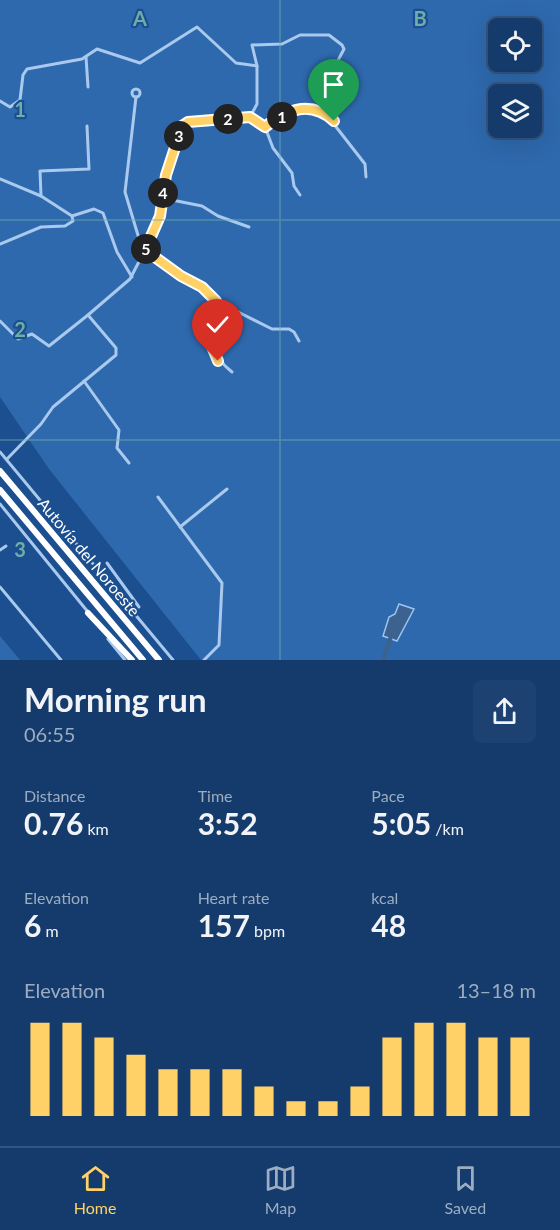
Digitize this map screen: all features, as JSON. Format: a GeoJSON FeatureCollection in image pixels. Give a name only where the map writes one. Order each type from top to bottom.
{"type":"FeatureCollection","features":[{"type":"Feature","properties":{"kind":"highway","name":"Autovía del Noroeste"},"geometry":{"type":"LineString","coordinates":[[0,471],[159,660]]}},
{"type":"Feature","properties":{"kind":"highway","name":"Autovía del Noroeste"},"geometry":{"type":"LineString","coordinates":[[0,490],[143,660]]}},
{"type":"Feature","properties":{"kind":"highway"},"geometry":{"type":"LineString","coordinates":[[88,613],[132,660]]}},
{"type":"Feature","properties":{"kind":"street"},"geometry":{"type":"LineString","coordinates":[[0,101],[10,107],[20,100],[23,75],[27,69],[86,57],[97,49],[140,63],[196,27],[236,63],[257,66]]}},
{"type":"Feature","properties":{"kind":"street"},"geometry":{"type":"LineString","coordinates":[[250,117],[257,104],[257,66],[252,45],[282,44],[300,35],[328,35],[342,45],[344,50],[334,68],[326,114]]}},
{"type":"Feature","properties":{"kind":"street"},"geometry":{"type":"LineString","coordinates":[[86,57],[88,87]]}},
{"type":"Feature","properties":{"kind":"street"},"geometry":{"type":"LineString","coordinates":[[136,97],[124,192],[144,252],[202,287],[216,301],[272,329],[289,329],[299,341]]}},
{"type":"Feature","properties":{"kind":"street"},"geometry":{"type":"LineString","coordinates":[[265,127],[296,108],[310,108],[326,114],[365,164],[366,177]]}},
{"type":"Feature","properties":{"kind":"street"},"geometry":{"type":"LineString","coordinates":[[0,321],[18,339],[32,334],[49,346],[132,277],[160,216],[166,175],[184,123],[250,117],[265,127],[273,148],[292,172],[294,186],[300,195]]}},
{"type":"Feature","properties":{"kind":"street"},"geometry":{"type":"LineString","coordinates":[[41,196],[40,171],[89,169],[87,126]]}},
{"type":"Feature","properties":{"kind":"street"},"geometry":{"type":"LineString","coordinates":[[0,179],[41,196],[72,216]]}},
{"type":"Feature","properties":{"kind":"street"},"geometry":{"type":"LineString","coordinates":[[162,198],[202,206],[218,216],[249,227]]}},
{"type":"Feature","properties":{"kind":"street"},"geometry":{"type":"LineString","coordinates":[[72,216],[94,209],[103,213],[117,252],[132,277]]}},
{"type":"Feature","properties":{"kind":"street"},"geometry":{"type":"LineString","coordinates":[[0,244],[41,227],[65,226],[73,221],[72,216]]}},
{"type":"Feature","properties":{"kind":"street"},"geometry":{"type":"LineString","coordinates":[[216,301],[211,344],[218,361],[232,372]]}},
{"type":"Feature","properties":{"kind":"street"},"geometry":{"type":"LineString","coordinates":[[6,459],[41,424],[53,407],[117,351],[88,315]]}},
{"type":"Feature","properties":{"kind":"street"},"geometry":{"type":"LineString","coordinates":[[84,381],[119,430],[117,448],[129,463]]}},
{"type":"Feature","properties":{"kind":"street"},"geometry":{"type":"LineString","coordinates":[[0,452],[173,660]]}},
{"type":"Feature","properties":{"kind":"street"},"geometry":{"type":"LineString","coordinates":[[180,527],[227,489]]}},
{"type":"Feature","properties":{"kind":"street"},"geometry":{"type":"LineString","coordinates":[[158,497],[222,583],[219,645],[204,660]]}},
{"type":"Feature","properties":{"kind":"street"},"geometry":{"type":"LineString","coordinates":[[0,504],[125,660]]}},
{"type":"Feature","properties":{"kind":"street"},"geometry":{"type":"LineString","coordinates":[[0,550],[6,546]]}},
{"type":"Feature","properties":{"kind":"street"},"geometry":{"type":"LineString","coordinates":[[107,563],[139,607]]}},
{"type":"Feature","properties":{"kind":"street"},"geometry":{"type":"LineString","coordinates":[[0,587],[61,660]]}},
{"type":"Feature","properties":{"kind":"street"},"geometry":{"type":"LineString","coordinates":[[124,602],[132,597]]}},
{"type":"Feature","properties":{"kind":"shaded area"},"geometry":{"type":"Polygon","coordinates":[[[0,0],[560,0],[560,660],[201,660],[49,469],[0,397],[0,0]]]}},
{"type":"Feature","properties":{"kind":"shaded area"},"geometry":{"type":"Polygon","coordinates":[[[399,604],[414,609],[397,641],[383,636],[389,617],[395,614],[399,604]]]}},
{"type":"Feature","properties":{"kind":"shaded area"},"geometry":{"type":"Polygon","coordinates":[[[0,636],[20,660],[0,660],[0,636]]]}},
{"type":"Feature","properties":{"kind":"waterway"},"geometry":{"type":"LineString","coordinates":[[383,660],[390,639]]}},
{"type":"Feature","properties":{"kind":"route"},"geometry":{"type":"LineString","coordinates":[[218,361],[211,344],[216,301],[202,287],[181,276],[145,250],[160,216],[166,175],[182,126],[188,122],[250,117],[265,127],[296,108],[310,108],[326,114],[334,121]]}}]}
